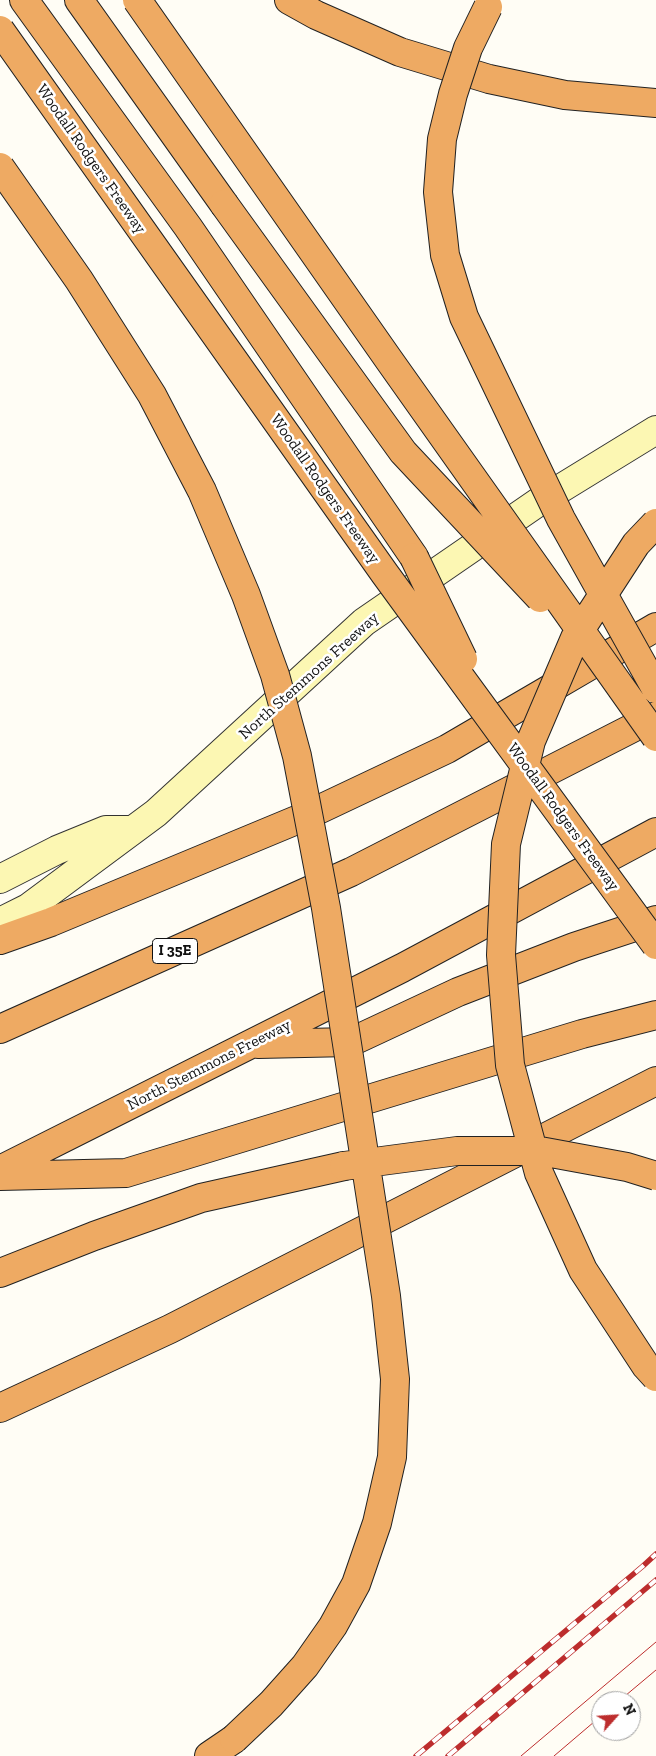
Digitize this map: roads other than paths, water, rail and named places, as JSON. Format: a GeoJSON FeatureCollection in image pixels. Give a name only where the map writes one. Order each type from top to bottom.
{"type":"FeatureCollection","features":[{"type":"Feature","properties":{"kind":"highway"},"geometry":{"type":"LineString","coordinates":[[24,0],[188,227],[414,557],[494,724]]}},
{"type":"Feature","properties":{"kind":"highway"},"geometry":{"type":"LineString","coordinates":[[79,0],[403,452],[610,674]]}},
{"type":"Feature","properties":{"kind":"highway"},"geometry":{"type":"LineString","coordinates":[[137,0],[656,737]]}},
{"type":"Feature","properties":{"kind":"highway"},"geometry":{"type":"LineString","coordinates":[[289,0],[316,15],[400,52],[489,80],[565,95],[656,103]]}},
{"type":"Feature","properties":{"kind":"highway"},"geometry":{"type":"LineString","coordinates":[[495,0],[488,7],[468,48],[453,94],[442,139],[438,192],[445,255],[464,317],[561,519],[656,689]]}},
{"type":"Feature","properties":{"kind":"highway","name":"Woodall Rodgers Freeway"},"geometry":{"type":"LineString","coordinates":[[0,30],[385,574],[656,944]]}},
{"type":"Feature","properties":{"kind":"highway"},"geometry":{"type":"LineString","coordinates":[[0,167],[79,280],[152,395],[202,492],[246,595],[275,675],[297,756],[326,908],[386,1296],[395,1379],[392,1457],[377,1523],[356,1584],[333,1626],[305,1666],[271,1704],[234,1739],[210,1756]]}},
{"type":"Feature","properties":{"kind":"highway"},"geometry":{"type":"LineString","coordinates":[[656,522],[636,544],[575,638],[531,741],[506,844],[501,955],[510,1065],[539,1173],[583,1270],[646,1366],[656,1377]]}},
{"type":"Feature","properties":{"kind":"highway"},"geometry":{"type":"LineString","coordinates":[[0,940],[51,922],[299,819],[447,749],[656,627]]}},
{"type":"Feature","properties":{"kind":"highway","name":"I 35E"},"geometry":{"type":"LineString","coordinates":[[0,1029],[351,872],[656,716]]}},
{"type":"Feature","properties":{"kind":"highway","name":"North Stemmons Freeway"},"geometry":{"type":"LineString","coordinates":[[0,1170],[402,968],[656,832]]}},
{"type":"Feature","properties":{"kind":"highway"},"geometry":{"type":"LineString","coordinates":[[252,1044],[351,1042],[458,992],[574,947],[656,920]]}},
{"type":"Feature","properties":{"kind":"highway"},"geometry":{"type":"LineString","coordinates":[[0,1176],[126,1173],[572,1036],[656,1015]]}},
{"type":"Feature","properties":{"kind":"highway"},"geometry":{"type":"LineString","coordinates":[[0,1408],[170,1329],[656,1081]]}},
{"type":"Feature","properties":{"kind":"highway"},"geometry":{"type":"LineString","coordinates":[[0,1274],[94,1236],[201,1198],[344,1166],[457,1151],[540,1151],[627,1167],[656,1176]]}},
{"type":"Feature","properties":{"kind":"main road","name":"North Stemmons Freeway"},"geometry":{"type":"LineString","coordinates":[[0,922],[28,908],[156,813],[364,622],[538,503],[656,430]]}},
{"type":"Feature","properties":{"kind":"main road"},"geometry":{"type":"LineString","coordinates":[[0,879],[57,850],[106,830],[134,830]]}},
{"type":"Feature","properties":{"kind":"tram line"},"geometry":{"type":"LineString","coordinates":[[521,1756],[656,1642]]}},
{"type":"Feature","properties":{"kind":"tram line"},"geometry":{"type":"LineString","coordinates":[[631,1691],[656,1670]]}},
{"type":"Feature","properties":{"kind":"tram line"},"geometry":{"type":"LineString","coordinates":[[554,1756],[591,1725]]}},
{"type":"Feature","properties":{"kind":"railway"},"geometry":{"type":"LineString","coordinates":[[416,1756],[656,1554]]}},
{"type":"Feature","properties":{"kind":"railway"},"geometry":{"type":"LineString","coordinates":[[448,1756],[656,1580]]}}]}
